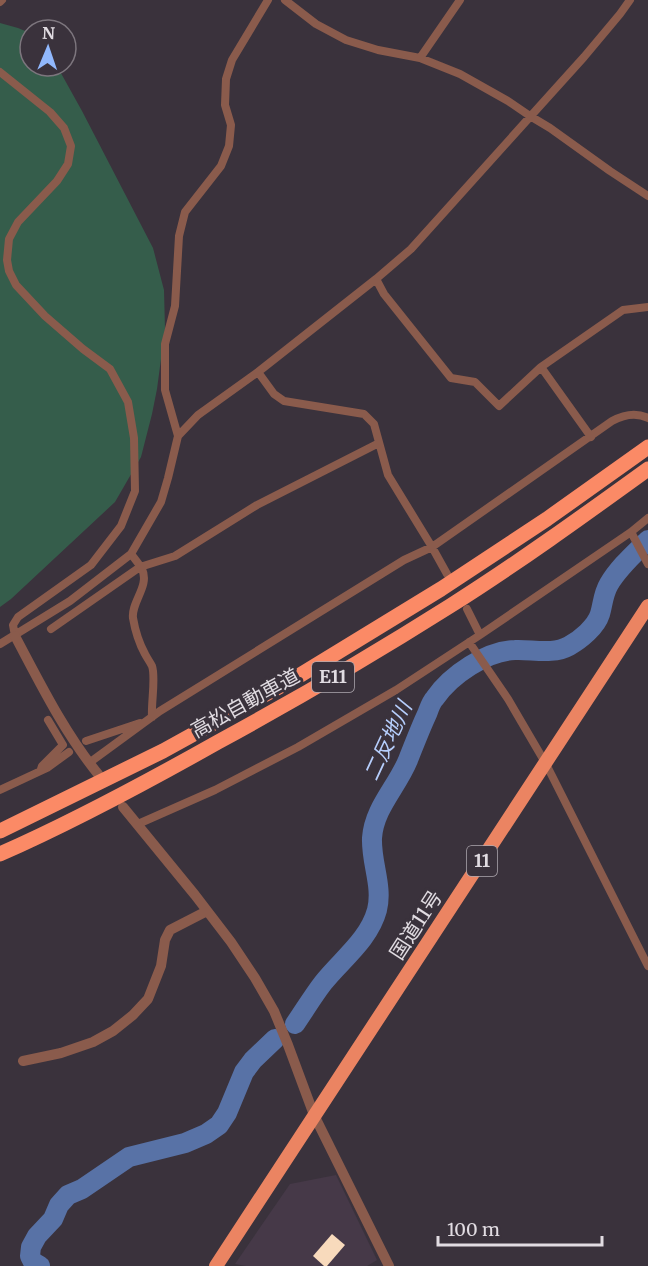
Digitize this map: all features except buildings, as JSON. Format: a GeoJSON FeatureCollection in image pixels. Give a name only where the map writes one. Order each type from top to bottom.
{"type":"FeatureCollection","features":[{"type":"Feature","properties":{"kind":"highway","name":"高松自動車道"},"geometry":{"type":"LineString","coordinates":[[0,831],[163,751],[297,677],[441,590],[648,447]]}},
{"type":"Feature","properties":{"kind":"highway","name":"高松自動車道"},"geometry":{"type":"LineString","coordinates":[[0,854],[33,840],[170,769],[308,692],[451,605],[556,535],[648,469]]}},
{"type":"Feature","properties":{"kind":"highway","name":"国道11号"},"geometry":{"type":"LineString","coordinates":[[216,1266],[648,606]]}},
{"type":"Feature","properties":{"kind":"street"},"geometry":{"type":"LineString","coordinates":[[0,644],[70,601],[131,554],[161,502],[178,436],[165,390],[165,344],[176,306],[179,236],[185,212],[221,166],[229,146],[231,125],[225,105],[226,79],[232,60],[268,0]]}},
{"type":"Feature","properties":{"kind":"street"},"geometry":{"type":"LineString","coordinates":[[285,0],[316,24],[346,40],[378,50],[420,58],[460,74],[550,128],[648,196]]}},
{"type":"Feature","properties":{"kind":"street"},"geometry":{"type":"LineString","coordinates":[[420,58],[460,0]]}},
{"type":"Feature","properties":{"kind":"street"},"geometry":{"type":"LineString","coordinates":[[178,436],[198,415],[258,372],[411,249],[584,57],[630,0]]}},
{"type":"Feature","properties":{"kind":"street"},"geometry":{"type":"LineString","coordinates":[[0,72],[50,112],[64,128],[71,146],[68,164],[57,181],[18,222],[9,239],[7,260],[9,271],[16,285],[45,316],[110,369],[128,402],[134,438],[135,490],[122,526],[91,565],[18,617],[13,625],[15,636],[52,704],[74,742],[98,774]]}},
{"type":"Feature","properties":{"kind":"street"},"geometry":{"type":"LineString","coordinates":[[376,279],[384,294],[452,378],[475,382],[499,406],[541,367],[623,310],[648,306]]}},
{"type":"Feature","properties":{"kind":"street"},"geometry":{"type":"LineString","coordinates":[[541,367],[591,437]]}},
{"type":"Feature","properties":{"kind":"street"},"geometry":{"type":"LineString","coordinates":[[258,372],[274,394],[284,401],[364,414],[374,424],[388,475],[447,574]]}},
{"type":"Feature","properties":{"kind":"street"},"geometry":{"type":"LineString","coordinates":[[89,764],[150,719],[404,560],[432,547],[618,418],[637,414],[648,418]]}},
{"type":"Feature","properties":{"kind":"street"},"geometry":{"type":"LineString","coordinates":[[51,629],[140,567],[175,556],[257,505],[379,443]]}},
{"type":"Feature","properties":{"kind":"street"},"geometry":{"type":"LineString","coordinates":[[138,824],[215,790],[298,747],[396,690],[631,532],[648,518]]}},
{"type":"Feature","properties":{"kind":"street"},"geometry":{"type":"LineString","coordinates":[[631,532],[648,564]]}},
{"type":"Feature","properties":{"kind":"street"},"geometry":{"type":"LineString","coordinates":[[131,554],[143,571],[144,578],[133,615],[138,638],[153,672],[150,719]]}},
{"type":"Feature","properties":{"kind":"street"},"geometry":{"type":"LineString","coordinates":[[467,609],[480,635]]}},
{"type":"Feature","properties":{"kind":"street"},"geometry":{"type":"LineString","coordinates":[[469,642],[508,699],[546,764],[648,966]]}},
{"type":"Feature","properties":{"kind":"street"},"geometry":{"type":"LineString","coordinates":[[86,741],[150,719]]}},
{"type":"Feature","properties":{"kind":"street"},"geometry":{"type":"LineString","coordinates":[[40,771],[42,766],[63,745],[48,720]]}},
{"type":"Feature","properties":{"kind":"street"},"geometry":{"type":"LineString","coordinates":[[0,790],[47,768],[69,752]]}},
{"type":"Feature","properties":{"kind":"street"},"geometry":{"type":"LineString","coordinates":[[123,807],[231,942],[255,978],[274,1011],[314,1115],[389,1266]]}},
{"type":"Feature","properties":{"kind":"street"},"geometry":{"type":"LineString","coordinates":[[23,1061],[62,1053],[93,1042],[113,1031],[133,1015],[148,999],[162,966],[165,940],[170,930],[207,911]]}},
{"type":"Feature","properties":{"kind":"shaded area"},"geometry":{"type":"Polygon","coordinates":[[[336,1175],[377,1260],[367,1266],[246,1266],[235,1264],[290,1184],[336,1175]]]}},
{"type":"Feature","properties":{"kind":"green space"},"geometry":{"type":"Polygon","coordinates":[[[0,23],[18,28],[18,78],[64,78],[82,111],[153,248],[164,290],[165,329],[157,389],[141,457],[115,502],[0,607],[0,23]]]}},
{"type":"Feature","properties":{"kind":"waterway","name":"二反地川"},"geometry":{"type":"LineString","coordinates":[[295,1024],[323,983],[361,940],[373,921],[379,892],[372,847],[374,827],[381,807],[408,760],[430,706],[442,689],[470,666],[504,651],[563,649],[578,640],[598,619],[605,592],[613,578],[648,540]]}},
{"type":"Feature","properties":{"kind":"waterway","name":"二反地川"},"geometry":{"type":"LineString","coordinates":[[40,1266],[33,1262],[30,1256],[31,1247],[68,1195],[82,1189],[129,1157],[185,1143],[206,1134],[219,1125],[227,1113],[244,1072],[275,1039]]}}]}
